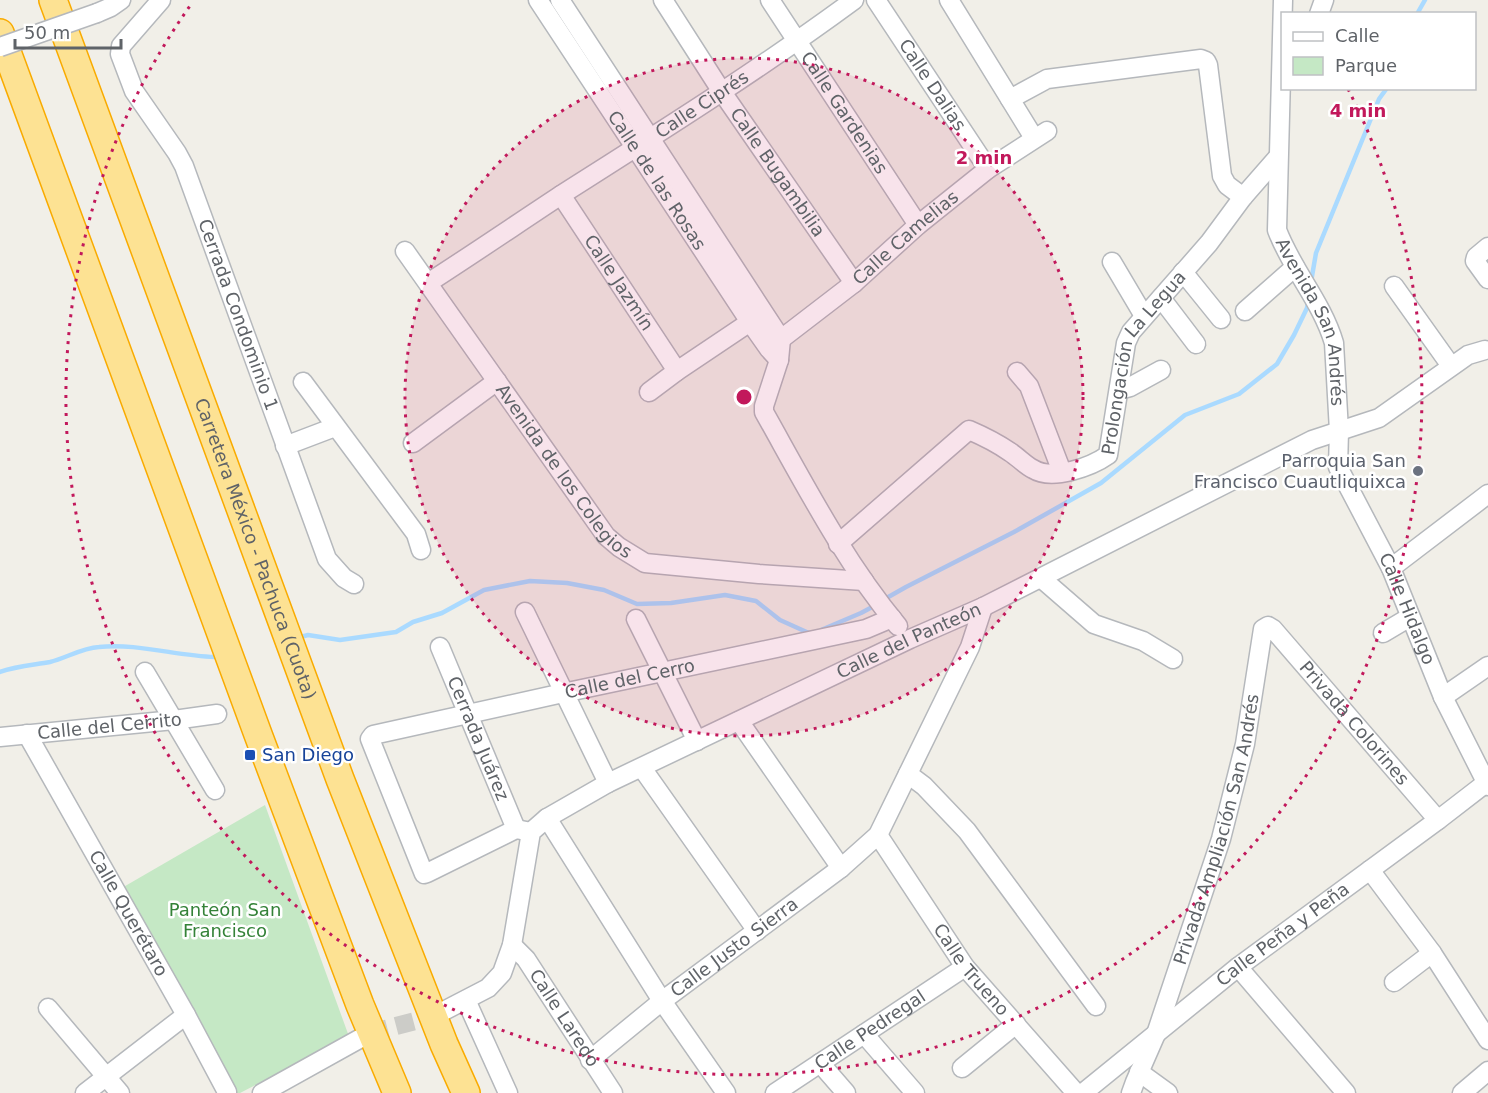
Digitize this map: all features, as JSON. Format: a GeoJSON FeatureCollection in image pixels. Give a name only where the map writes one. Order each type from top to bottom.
{"type":"FeatureCollection","features":[{"type":"Feature","properties":{"kind":"highway","name":"Carretera México - Pachuca (Cuota)"},"geometry":{"type":"LineString","coordinates":[[53,0],[340,778],[444,1044],[466,1093]]}},
{"type":"Feature","properties":{"kind":"highway"},"geometry":{"type":"LineString","coordinates":[[0,33],[259,737],[360,1005],[397,1093]]}},
{"type":"Feature","properties":{"kind":"street"},"geometry":{"type":"LineString","coordinates":[[0,47],[97,13],[121,0]]}},
{"type":"Feature","properties":{"kind":"street","name":"Cerrada Condominio 1"},"geometry":{"type":"LineString","coordinates":[[160,0],[121,46],[120,54],[134,91],[184,166],[327,559],[354,584]]}},
{"type":"Feature","properties":{"kind":"street","name":"Calle de las Rosas"},"geometry":{"type":"LineString","coordinates":[[538,0],[643,143],[776,349]]}},
{"type":"Feature","properties":{"kind":"street","name":"Calle de las Rosas"},"geometry":{"type":"LineString","coordinates":[[560,0],[750,321],[776,349]]}},
{"type":"Feature","properties":{"kind":"street","name":"Calle Bugambilia"},"geometry":{"type":"LineString","coordinates":[[663,0],[722,92],[854,283]]}},
{"type":"Feature","properties":{"kind":"street","name":"Calle Gardenias"},"geometry":{"type":"LineString","coordinates":[[770,0],[918,225]]}},
{"type":"Feature","properties":{"kind":"street","name":"Calle Ciprés"},"geometry":{"type":"LineString","coordinates":[[428,283],[722,92],[797,42],[854,0]]}},
{"type":"Feature","properties":{"kind":"street","name":"Calle Dalias"},"geometry":{"type":"LineString","coordinates":[[876,0],[988,169]]}},
{"type":"Feature","properties":{"kind":"street"},"geometry":{"type":"LineString","coordinates":[[949,0],[1010,99],[1047,79],[1201,59],[1206,61],[1222,176],[1227,185],[1242,197]]}},
{"type":"Feature","properties":{"kind":"street","name":"Avenida San Andrés"},"geometry":{"type":"LineString","coordinates":[[1283,93],[1278,157],[1277,230],[1283,246],[1330,329],[1334,343],[1339,431]]}},
{"type":"Feature","properties":{"kind":"street","name":"Calle Camelias"},"geometry":{"type":"LineString","coordinates":[[776,349],[918,225],[988,169],[1041,135],[1010,99]]}},
{"type":"Feature","properties":{"kind":"street","name":"Prolongación La Legua"},"geometry":{"type":"LineString","coordinates":[[838,544],[969,430],[990,439],[1034,470],[1047,474],[1074,471],[1108,455],[1126,343],[1131,332],[1209,243],[1242,197],[1278,157]]}},
{"type":"Feature","properties":{"kind":"street","name":"Calle Jazmín"},"geometry":{"type":"LineString","coordinates":[[561,195],[677,371]]}},
{"type":"Feature","properties":{"kind":"street"},"geometry":{"type":"LineString","coordinates":[[1488,247],[1476,257],[1475,261],[1488,279]]}},
{"type":"Feature","properties":{"kind":"street","name":"Avenida de los Colegios"},"geometry":{"type":"LineString","coordinates":[[405,250],[606,536],[619,547],[645,563],[864,582]]}},
{"type":"Feature","properties":{"kind":"street"},"geometry":{"type":"LineString","coordinates":[[1112,262],[1144,316]]}},
{"type":"Feature","properties":{"kind":"street"},"geometry":{"type":"LineString","coordinates":[[1183,272],[1221,319]]}},
{"type":"Feature","properties":{"kind":"street"},"geometry":{"type":"LineString","coordinates":[[1245,311],[1299,273]]}},
{"type":"Feature","properties":{"kind":"street"},"geometry":{"type":"LineString","coordinates":[[1394,286],[1451,366]]}},
{"type":"Feature","properties":{"kind":"street"},"geometry":{"type":"LineString","coordinates":[[1161,298],[1196,344]]}},
{"type":"Feature","properties":{"kind":"street"},"geometry":{"type":"LineString","coordinates":[[649,393],[750,321]]}},
{"type":"Feature","properties":{"kind":"street"},"geometry":{"type":"LineString","coordinates":[[776,349],[773,378],[764,412],[838,544],[864,582],[910,639]]}},
{"type":"Feature","properties":{"kind":"street","name":"Calle del Panteón"},"geometry":{"type":"LineString","coordinates":[[424,874],[524,831],[608,783],[910,639],[983,608],[1312,440],[1379,418],[1468,355],[1487,349]]}},
{"type":"Feature","properties":{"kind":"street"},"geometry":{"type":"LineString","coordinates":[[1119,390],[1130,387],[1161,370]]}},
{"type":"Feature","properties":{"kind":"street"},"geometry":{"type":"LineString","coordinates":[[1017,372],[1029,386],[1062,472]]}},
{"type":"Feature","properties":{"kind":"street"},"geometry":{"type":"LineString","coordinates":[[413,443],[497,381]]}},
{"type":"Feature","properties":{"kind":"street"},"geometry":{"type":"LineString","coordinates":[[303,382],[416,534],[421,550]]}},
{"type":"Feature","properties":{"kind":"street"},"geometry":{"type":"LineString","coordinates":[[285,446],[335,427]]}},
{"type":"Feature","properties":{"kind":"street","name":"Calle Hidalgo"},"geometry":{"type":"LineString","coordinates":[[1339,431],[1338,467],[1391,568],[1443,697],[1487,784]]}},
{"type":"Feature","properties":{"kind":"street"},"geometry":{"type":"LineString","coordinates":[[1391,568],[1488,494]]}},
{"type":"Feature","properties":{"kind":"street"},"geometry":{"type":"LineString","coordinates":[[1041,578],[1094,624],[1143,641],[1173,659]]}},
{"type":"Feature","properties":{"kind":"street","name":"Calle del Cerro"},"geometry":{"type":"LineString","coordinates":[[424,874],[370,739],[373,735],[866,629],[884,608]]}},
{"type":"Feature","properties":{"kind":"street"},"geometry":{"type":"LineString","coordinates":[[878,835],[970,647],[983,608]]}},
{"type":"Feature","properties":{"kind":"street"},"geometry":{"type":"LineString","coordinates":[[525,612],[608,783]]}},
{"type":"Feature","properties":{"kind":"street"},"geometry":{"type":"LineString","coordinates":[[1383,633],[1410,617]]}},
{"type":"Feature","properties":{"kind":"street"},"geometry":{"type":"LineString","coordinates":[[636,619],[697,741]]}},
{"type":"Feature","properties":{"kind":"street","name":"Privada Colorines"},"geometry":{"type":"LineString","coordinates":[[1268,626],[1438,820]]}},
{"type":"Feature","properties":{"kind":"street","name":"Privada Ampliación San Andrés"},"geometry":{"type":"LineString","coordinates":[[1131,1093],[1156,1034],[1221,839],[1245,744],[1263,629],[1268,626]]}},
{"type":"Feature","properties":{"kind":"street","name":"Cerrada Juárez"},"geometry":{"type":"LineString","coordinates":[[440,647],[468,714],[524,831]]}},
{"type":"Feature","properties":{"kind":"street"},"geometry":{"type":"LineString","coordinates":[[1443,697],[1488,666]]}},
{"type":"Feature","properties":{"kind":"street"},"geometry":{"type":"LineString","coordinates":[[145,672],[215,790]]}},
{"type":"Feature","properties":{"kind":"street","name":"Calle del Cerrito"},"geometry":{"type":"LineString","coordinates":[[0,737],[217,714]]}},
{"type":"Feature","properties":{"kind":"street"},"geometry":{"type":"LineString","coordinates":[[739,721],[841,868]]}},
{"type":"Feature","properties":{"kind":"street","name":"Calle Querétaro"},"geometry":{"type":"LineString","coordinates":[[27,735],[186,1015],[226,1093]]}},
{"type":"Feature","properties":{"kind":"street"},"geometry":{"type":"LineString","coordinates":[[642,768],[757,931]]}},
{"type":"Feature","properties":{"kind":"street"},"geometry":{"type":"LineString","coordinates":[[908,774],[924,786],[967,831],[1096,1006]]}},
{"type":"Feature","properties":{"kind":"street","name":"Calle Peña y Peña"},"geometry":{"type":"LineString","coordinates":[[1083,1093],[1238,967],[1487,784]]}},
{"type":"Feature","properties":{"kind":"street"},"geometry":{"type":"LineString","coordinates":[[547,818],[662,1001],[726,1093]]}},
{"type":"Feature","properties":{"kind":"street"},"geometry":{"type":"LineString","coordinates":[[434,1016],[488,988],[502,973],[512,945],[524,831]]}},
{"type":"Feature","properties":{"kind":"street","name":"Calle Justo Sierra"},"geometry":{"type":"LineString","coordinates":[[590,1060],[662,1001],[841,868],[878,835]]}},
{"type":"Feature","properties":{"kind":"street","name":"Calle Trueno"},"geometry":{"type":"LineString","coordinates":[[878,835],[965,967],[1076,1093]]}},
{"type":"Feature","properties":{"kind":"street"},"geometry":{"type":"LineString","coordinates":[[1370,870],[1432,953],[1488,1040]]}},
{"type":"Feature","properties":{"kind":"street","name":"Calle Laredo"},"geometry":{"type":"LineString","coordinates":[[512,945],[526,959],[613,1093]]}},
{"type":"Feature","properties":{"kind":"street"},"geometry":{"type":"LineString","coordinates":[[1394,982],[1432,953]]}},
{"type":"Feature","properties":{"kind":"street","name":"Calle Pedregal"},"geometry":{"type":"LineString","coordinates":[[774,1093],[965,967]]}},
{"type":"Feature","properties":{"kind":"street"},"geometry":{"type":"LineString","coordinates":[[1238,967],[1346,1093]]}},
{"type":"Feature","properties":{"kind":"street"},"geometry":{"type":"LineString","coordinates":[[466,1000],[508,1093]]}},
{"type":"Feature","properties":{"kind":"street"},"geometry":{"type":"LineString","coordinates":[[48,1008],[120,1093]]}},
{"type":"Feature","properties":{"kind":"street"},"geometry":{"type":"LineString","coordinates":[[85,1093],[186,1015]]}},
{"type":"Feature","properties":{"kind":"street"},"geometry":{"type":"LineString","coordinates":[[962,1068],[1016,1024]]}},
{"type":"Feature","properties":{"kind":"street"},"geometry":{"type":"LineString","coordinates":[[266,1092],[370,1033]]}},
{"type":"Feature","properties":{"kind":"street"},"geometry":{"type":"LineString","coordinates":[[864,1034],[915,1093]]}},
{"type":"Feature","properties":{"kind":"street"},"geometry":{"type":"LineString","coordinates":[[820,1063],[846,1093]]}},
{"type":"Feature","properties":{"kind":"street"},"geometry":{"type":"LineString","coordinates":[[1462,1093],[1488,1071]]}},
{"type":"Feature","properties":{"kind":"street"},"geometry":{"type":"LineString","coordinates":[[1139,1072],[1168,1093]]}},
{"type":"Feature","properties":{"kind":"green space","name":"Panteón San Francisco"},"geometry":{"type":"Polygon","coordinates":[[[265,805],[351,1042],[240,1093],[229,1093],[120,889],[265,805]]]}},
{"type":"Feature","properties":{"kind":"waterway"},"geometry":{"type":"LineString","coordinates":[[1418,12],[1425,0]]}},
{"type":"Feature","properties":{"kind":"waterway"},"geometry":{"type":"LineString","coordinates":[[1311,282],[1316,253],[1379,99],[1386,90]]}},
{"type":"Feature","properties":{"kind":"waterway"},"geometry":{"type":"LineString","coordinates":[[883,600],[1014,532],[1101,483],[1185,415],[1239,394],[1277,364],[1294,335],[1308,302]]}},
{"type":"Feature","properties":{"kind":"waterway"},"geometry":{"type":"LineString","coordinates":[[297,638],[308,635],[340,640],[396,632],[413,622],[442,613],[484,590],[530,581],[567,583],[604,590],[637,604],[671,603],[725,595],[756,601],[780,620],[811,634]]}},
{"type":"Feature","properties":{"kind":"waterway"},"geometry":{"type":"LineString","coordinates":[[821,630],[876,605]]}},
{"type":"Feature","properties":{"kind":"waterway"},"geometry":{"type":"LineString","coordinates":[[0,672],[50,662],[86,649],[99,647],[143,648],[215,657]]}},
{"type":"Feature","properties":{"kind":"tunnel"},"geometry":{"type":"LineString","coordinates":[[370,1033],[434,1016]]}},
{"type":"Feature","properties":{"kind":"place","name":"Parroquia San Francisco Cuautliquixca"},"geometry":{"type":"Point","coordinates":[1418,471]}},
{"type":"Feature","properties":{"kind":"place","name":"San Diego"},"geometry":{"type":"Point","coordinates":[250,755]}}]}
